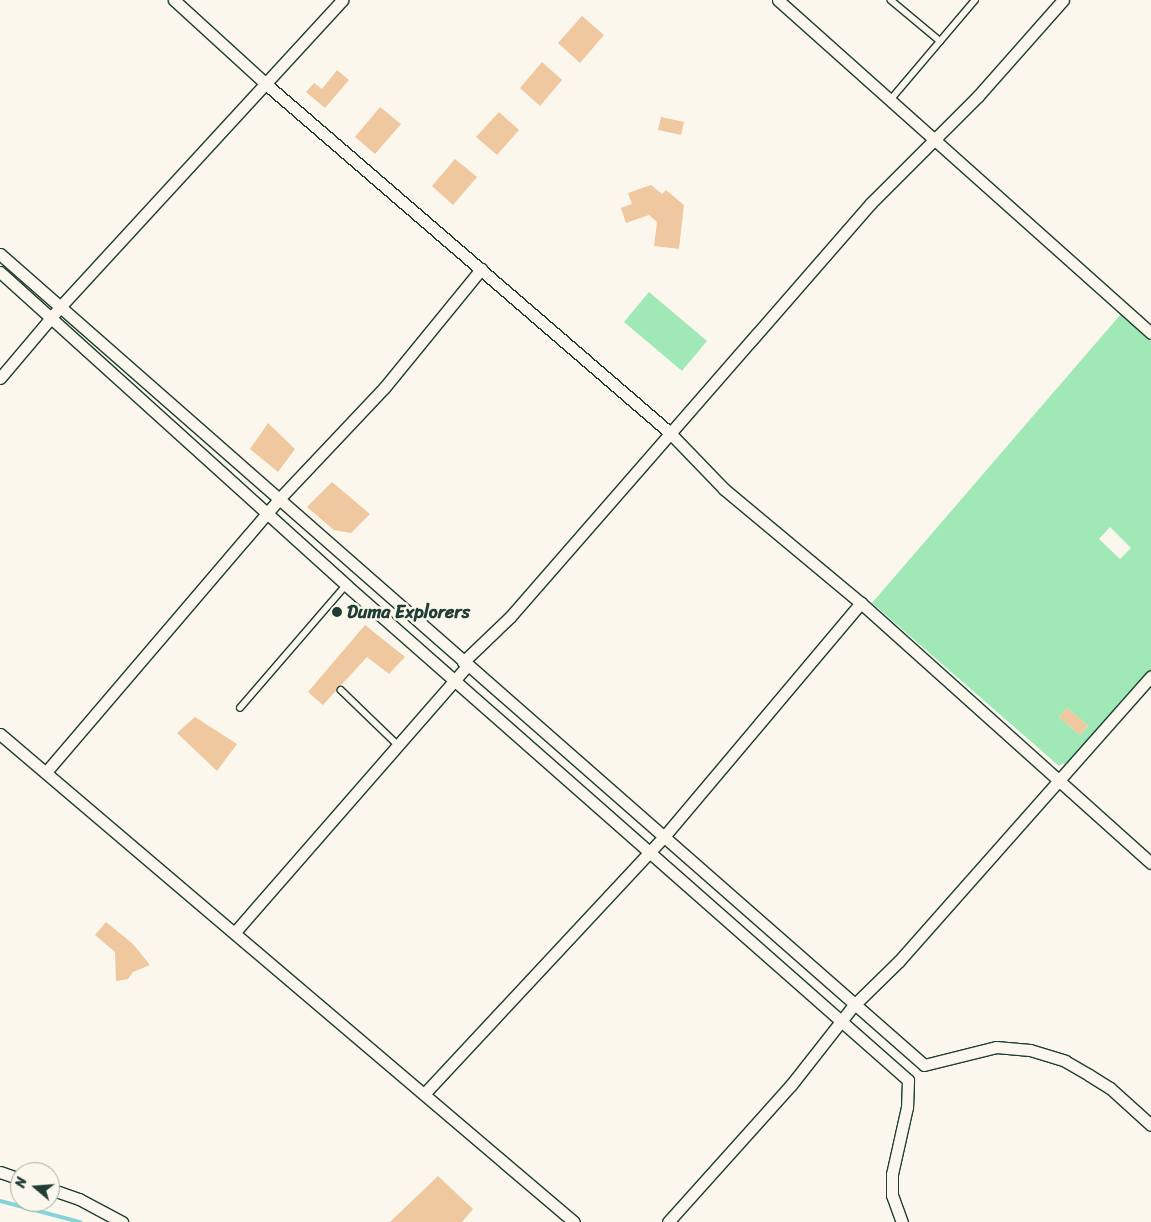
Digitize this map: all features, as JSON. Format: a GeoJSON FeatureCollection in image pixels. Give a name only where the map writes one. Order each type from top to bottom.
{"type":"FeatureCollection","features":[{"type":"Feature","properties":{"kind":"street"},"geometry":{"type":"LineString","coordinates":[[174,0],[267,85],[670,432],[724,489],[861,603],[1057,781],[1151,862]]}},
{"type":"Feature","properties":{"kind":"street"},"geometry":{"type":"LineString","coordinates":[[0,378],[60,307],[267,85],[342,0]]}},
{"type":"Feature","properties":{"kind":"street"},"geometry":{"type":"LineString","coordinates":[[778,0],[892,98],[933,141],[1151,333]]}},
{"type":"Feature","properties":{"kind":"street"},"geometry":{"type":"LineString","coordinates":[[235,932],[454,681],[465,664],[510,617],[670,432],[796,294],[871,203],[933,141],[1063,0]]}},
{"type":"Feature","properties":{"kind":"street"},"geometry":{"type":"LineString","coordinates":[[0,254],[662,839],[924,1066]]}},
{"type":"Feature","properties":{"kind":"street"},"geometry":{"type":"LineString","coordinates":[[46,772],[279,500],[384,388],[481,269]]}},
{"type":"Feature","properties":{"kind":"street"},"geometry":{"type":"LineString","coordinates":[[0,272],[346,585],[908,1080]]}},
{"type":"Feature","properties":{"kind":"street"},"geometry":{"type":"LineString","coordinates":[[424,1094],[662,839],[861,603]]}},
{"type":"Feature","properties":{"kind":"street"},"geometry":{"type":"LineString","coordinates":[[668,1222],[792,1085],[853,1006],[906,954],[1151,676]]}},
{"type":"Feature","properties":{"kind":"street"},"geometry":{"type":"LineString","coordinates":[[0,734],[574,1222]]}},
{"type":"Feature","properties":{"kind":"street"},"geometry":{"type":"LineString","coordinates":[[902,1222],[892,1195],[892,1174],[907,1107],[908,1080],[924,1066],[996,1047],[1037,1052],[1065,1060],[1110,1088],[1151,1125]]}},
{"type":"Feature","properties":{"kind":"street"},"geometry":{"type":"LineString","coordinates":[[60,1192],[79,1199],[122,1222]]}},
{"type":"Feature","properties":{"kind":"lane"},"geometry":{"type":"LineString","coordinates":[[891,0],[940,41]]}},
{"type":"Feature","properties":{"kind":"lane"},"geometry":{"type":"LineString","coordinates":[[892,98],[975,0]]}},
{"type":"Feature","properties":{"kind":"lane"},"geometry":{"type":"LineString","coordinates":[[240,708],[346,585]]}},
{"type":"Feature","properties":{"kind":"lane"},"geometry":{"type":"LineString","coordinates":[[341,690],[398,745]]}},
{"type":"Feature","properties":{"kind":"green space"},"geometry":{"type":"Polygon","coordinates":[[[649,292],[707,341],[682,371],[624,322],[649,292]]]}},
{"type":"Feature","properties":{"kind":"green space"},"geometry":{"type":"Polygon","coordinates":[[[1121,314],[1151,341],[1151,688],[1073,773],[1063,763],[1059,766],[872,603],[1121,314]],[[1110,527],[1099,539],[1120,559],[1131,548],[1110,527]],[[1067,708],[1059,717],[1080,735],[1088,726],[1067,708]]]}},
{"type":"Feature","properties":{"kind":"building"},"geometry":{"type":"Polygon","coordinates":[[[582,16],[604,35],[580,63],[558,43],[582,16]]]}},
{"type":"Feature","properties":{"kind":"building"},"geometry":{"type":"Polygon","coordinates":[[[542,62],[562,80],[540,106],[520,88],[542,62]]]}},
{"type":"Feature","properties":{"kind":"building"},"geometry":{"type":"Polygon","coordinates":[[[337,70],[349,80],[325,108],[306,92],[314,83],[322,89],[337,70]]]}},
{"type":"Feature","properties":{"kind":"building"},"geometry":{"type":"Polygon","coordinates":[[[380,107],[401,124],[375,154],[355,137],[380,107]]]}},
{"type":"Feature","properties":{"kind":"building"},"geometry":{"type":"Polygon","coordinates":[[[499,112],[519,130],[497,155],[476,137],[499,112]]]}},
{"type":"Feature","properties":{"kind":"building"},"geometry":{"type":"Polygon","coordinates":[[[661,117],[684,122],[681,135],[658,130],[661,117]]]}},
{"type":"Feature","properties":{"kind":"building"},"geometry":{"type":"Polygon","coordinates":[[[455,159],[477,177],[453,205],[432,186],[455,159]]]}},
{"type":"Feature","properties":{"kind":"building"},"geometry":{"type":"Polygon","coordinates":[[[651,185],[662,194],[666,190],[684,205],[679,249],[654,246],[657,222],[649,215],[626,223],[621,208],[632,204],[628,193],[651,185]]]}},
{"type":"Feature","properties":{"kind":"building"},"geometry":{"type":"Polygon","coordinates":[[[268,423],[295,449],[278,472],[250,449],[268,423]]]}},
{"type":"Feature","properties":{"kind":"building"},"geometry":{"type":"Polygon","coordinates":[[[332,482],[370,514],[351,533],[334,530],[307,507],[332,482]]]}},
{"type":"Feature","properties":{"kind":"building"},"geometry":{"type":"Polygon","coordinates":[[[365,625],[405,657],[389,674],[367,657],[323,705],[308,692],[365,625]]]}},
{"type":"Feature","properties":{"kind":"building"},"geometry":{"type":"Polygon","coordinates":[[[1067,708],[1088,726],[1080,735],[1059,717],[1067,708]]]}},
{"type":"Feature","properties":{"kind":"building"},"geometry":{"type":"Polygon","coordinates":[[[195,717],[237,744],[217,771],[177,733],[195,717]]]}},
{"type":"Feature","properties":{"kind":"building"},"geometry":{"type":"Polygon","coordinates":[[[106,922],[133,944],[150,965],[133,972],[128,979],[116,981],[115,952],[95,935],[106,922]]]}},
{"type":"Feature","properties":{"kind":"building"},"geometry":{"type":"Polygon","coordinates":[[[438,1176],[473,1209],[462,1222],[390,1222],[438,1176]]]}},
{"type":"Feature","properties":{"kind":"waterway"},"geometry":{"type":"LineString","coordinates":[[0,1201],[80,1222]]}},
{"type":"Feature","properties":{"kind":"place","name":"Duma Explorers"},"geometry":{"type":"Point","coordinates":[337,612]}}]}
